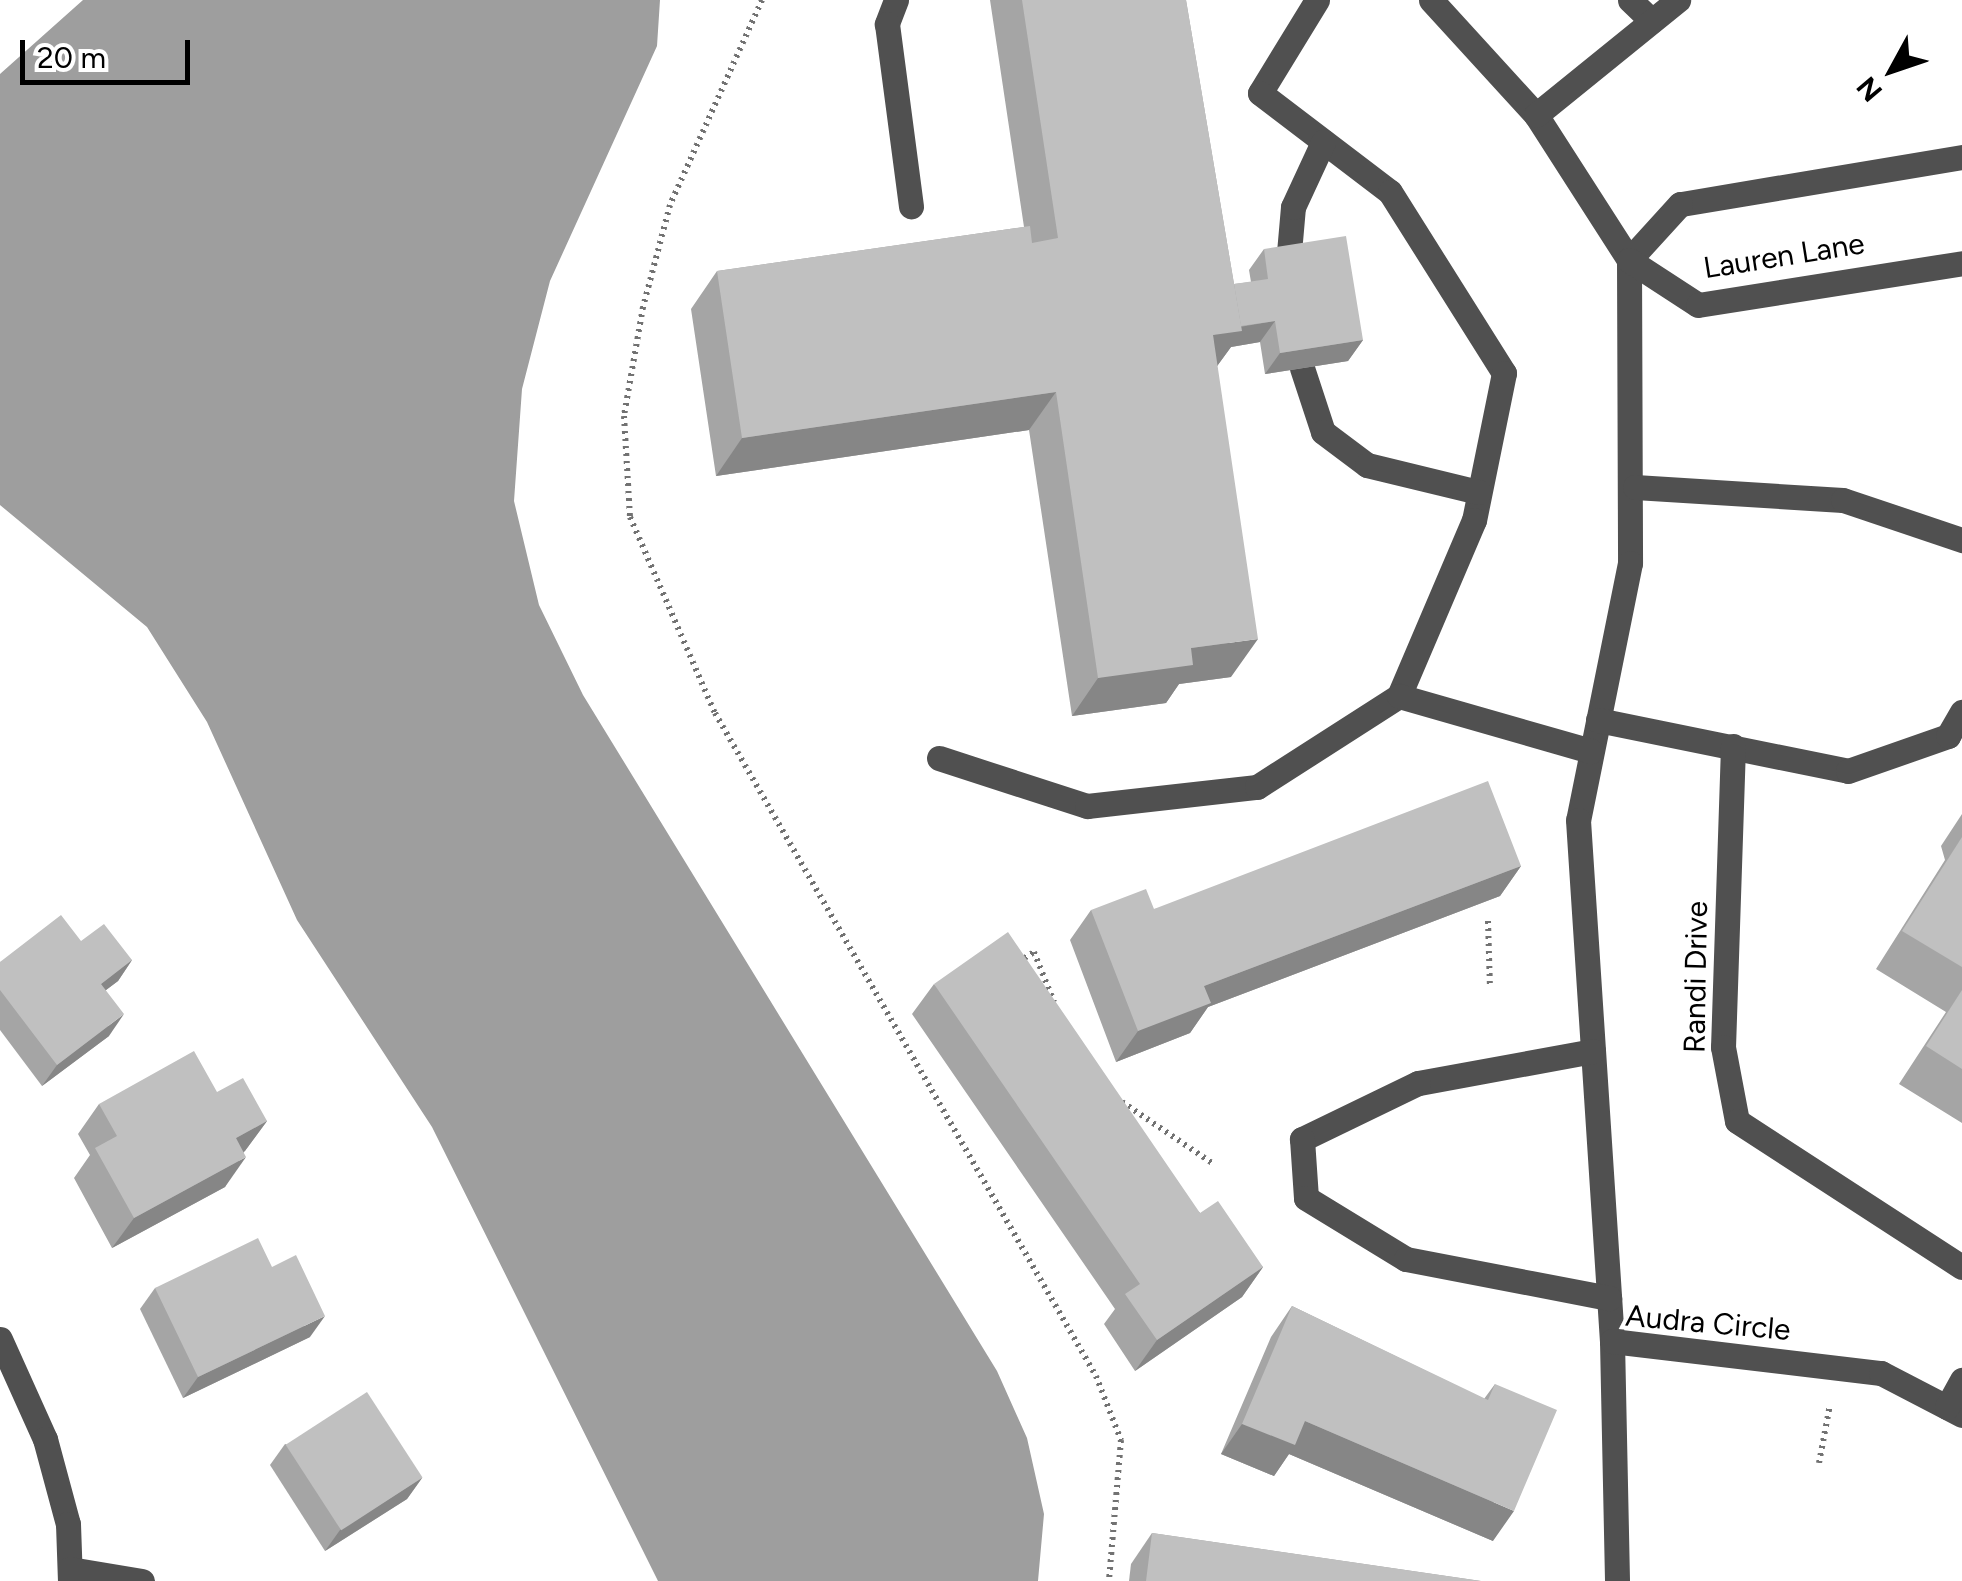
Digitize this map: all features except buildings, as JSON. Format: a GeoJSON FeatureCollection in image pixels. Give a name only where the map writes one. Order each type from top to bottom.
{"type":"FeatureCollection","features":[{"type":"Feature","properties":{"kind":"street"},"geometry":{"type":"LineString","coordinates":[[896,0],[887,24],[911,206]]}},
{"type":"Feature","properties":{"kind":"street"},"geometry":{"type":"LineString","coordinates":[[939,758],[1087,806],[1257,786],[1399,696],[1479,492],[1504,373],[1390,192],[1260,93],[1318,0]]}},
{"type":"Feature","properties":{"kind":"street"},"geometry":{"type":"LineString","coordinates":[[1431,0],[1536,115],[1630,260],[1635,487],[1630,564],[1578,820],[1612,1341]]}},
{"type":"Feature","properties":{"kind":"street"},"geometry":{"type":"LineString","coordinates":[[1630,0],[1652,21]]}},
{"type":"Feature","properties":{"kind":"street"},"geometry":{"type":"LineString","coordinates":[[1536,115],[1678,0]]}},
{"type":"Feature","properties":{"kind":"street"},"geometry":{"type":"LineString","coordinates":[[1288,264],[1293,207],[1323,142]]}},
{"type":"Feature","properties":{"kind":"street"},"geometry":{"type":"LineString","coordinates":[[1630,260],[1680,204],[1962,157]]}},
{"type":"Feature","properties":{"kind":"street","name":"Lauren Lane"},"geometry":{"type":"LineString","coordinates":[[1630,260],[1698,305],[1962,263]]}},
{"type":"Feature","properties":{"kind":"street"},"geometry":{"type":"LineString","coordinates":[[1302,368],[1323,432],[1367,465],[1479,492]]}},
{"type":"Feature","properties":{"kind":"street"},"geometry":{"type":"LineString","coordinates":[[1635,487],[1843,500],[1962,540]]}},
{"type":"Feature","properties":{"kind":"street"},"geometry":{"type":"LineString","coordinates":[[1399,696],[1592,751]]}},
{"type":"Feature","properties":{"kind":"street"},"geometry":{"type":"LineString","coordinates":[[1598,720],[1848,771],[1948,736],[1962,712]]}},
{"type":"Feature","properties":{"kind":"street","name":"Randi Drive"},"geometry":{"type":"LineString","coordinates":[[1733,746],[1723,1046],[1737,1121],[1962,1267]]}},
{"type":"Feature","properties":{"kind":"street"},"geometry":{"type":"LineString","coordinates":[[1594,1052],[1418,1082],[1302,1139],[1306,1198],[1406,1259],[1609,1298]]}},
{"type":"Feature","properties":{"kind":"street"},"geometry":{"type":"LineString","coordinates":[[0,1339],[44,1440],[70,1575],[142,1581]]}},
{"type":"Feature","properties":{"kind":"street","name":"Audra Circle"},"geometry":{"type":"LineString","coordinates":[[1617,1581],[1612,1341],[1881,1373],[1955,1412]]}},
{"type":"Feature","properties":{"kind":"street"},"geometry":{"type":"LineString","coordinates":[[1955,1412],[1962,1380]]}},
{"type":"Feature","properties":{"kind":"path"},"geometry":{"type":"LineString","coordinates":[[762,0],[670,205],[643,308],[624,416],[630,517],[715,713],[1096,1376],[1121,1440],[1109,1581]]}},
{"type":"Feature","properties":{"kind":"path"},"geometry":{"type":"LineString","coordinates":[[1488,921],[1490,988]]}},
{"type":"Feature","properties":{"kind":"path"},"geometry":{"type":"LineString","coordinates":[[1008,967],[1034,952],[1059,1013]]}},
{"type":"Feature","properties":{"kind":"path"},"geometry":{"type":"LineString","coordinates":[[1115,1096],[1212,1164]]}},
{"type":"Feature","properties":{"kind":"path"},"geometry":{"type":"LineString","coordinates":[[1818,1463],[1830,1406]]}},
{"type":"Feature","properties":{"kind":"shaded area"},"geometry":{"type":"Polygon","coordinates":[[[83,0],[660,0],[657,46],[550,281],[522,389],[514,501],[539,605],[583,695],[997,1371],[1027,1438],[1044,1514],[1038,1581],[658,1581],[432,1127],[297,920],[207,722],[147,627],[0,505],[0,74],[83,0]]]}}]}
